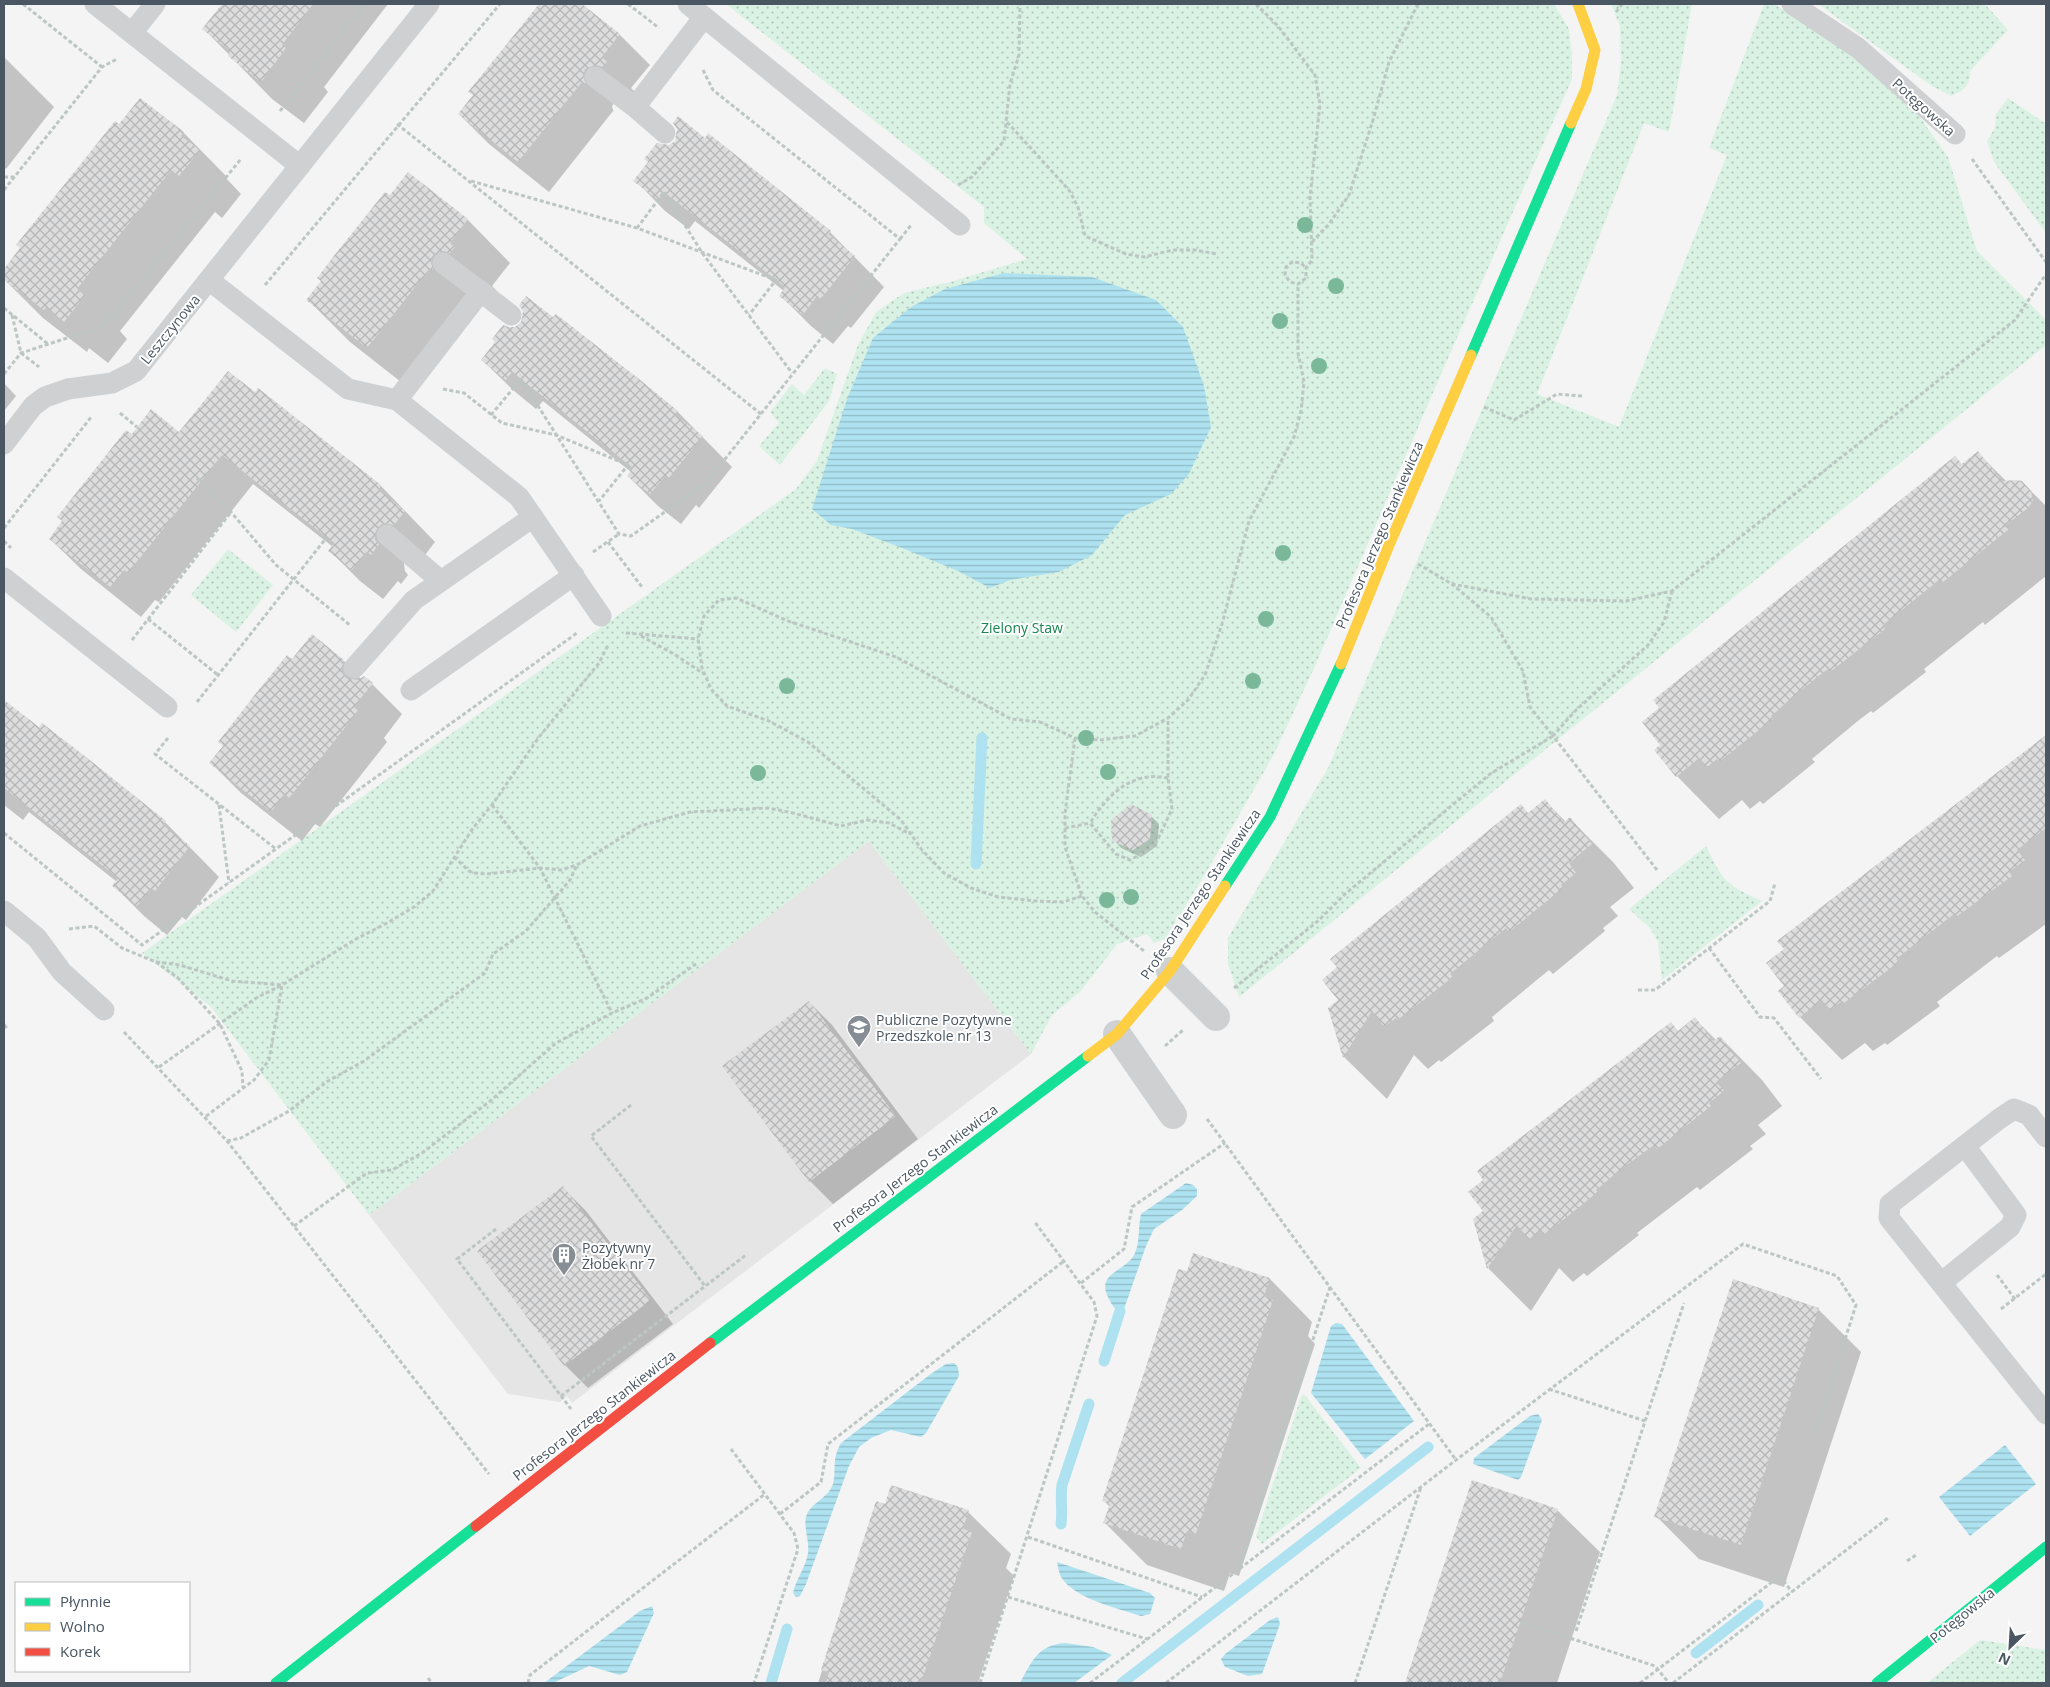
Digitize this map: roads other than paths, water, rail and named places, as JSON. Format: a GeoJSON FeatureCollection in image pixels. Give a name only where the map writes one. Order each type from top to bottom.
{"type":"FeatureCollection","features":[{"type":"Feature","properties":{"kind":"street","name":"Profesora Jerzego Stankiewicza"},"geometry":{"type":"LineString","coordinates":[[276,1683],[728,1329],[1116,1034],[1170,971],[1270,817],[1335,680],[1389,545],[1586,89],[1595,50],[1578,4]]}},
{"type":"Feature","properties":{"kind":"street"},"geometry":{"type":"LineString","coordinates":[[1170,971],[1216,1017]]}},
{"type":"Feature","properties":{"kind":"street"},"geometry":{"type":"LineString","coordinates":[[1116,1034],[1173,1115]]}},
{"type":"Feature","properties":{"kind":"street","name":"Potęgowska"},"geometry":{"type":"LineString","coordinates":[[1877,1683],[2046,1548]]}},
{"type":"Feature","properties":{"kind":"lane"},"geometry":{"type":"LineString","coordinates":[[95,4],[300,166]]}},
{"type":"Feature","properties":{"kind":"lane"},"geometry":{"type":"LineString","coordinates":[[132,34],[155,4]]}},
{"type":"Feature","properties":{"kind":"lane","name":"Leszczynowa"},"geometry":{"type":"LineString","coordinates":[[4,444],[33,406],[45,397],[68,389],[112,383],[136,371],[429,4]]}},
{"type":"Feature","properties":{"kind":"lane"},"geometry":{"type":"LineString","coordinates":[[688,4],[960,225]]}},
{"type":"Feature","properties":{"kind":"lane","name":"Potęgowska"},"geometry":{"type":"LineString","coordinates":[[1792,4],[1858,48],[1955,134]]}},
{"type":"Feature","properties":{"kind":"lane"},"geometry":{"type":"LineString","coordinates":[[634,107],[704,17]]}},
{"type":"Feature","properties":{"kind":"lane"},"geometry":{"type":"LineString","coordinates":[[595,77],[665,133]]}},
{"type":"Feature","properties":{"kind":"lane"},"geometry":{"type":"LineString","coordinates":[[443,263],[511,315]]}},
{"type":"Feature","properties":{"kind":"lane"},"geometry":{"type":"LineString","coordinates":[[209,280],[348,389],[397,400],[519,497],[601,616]]}},
{"type":"Feature","properties":{"kind":"lane"},"geometry":{"type":"LineString","coordinates":[[397,400],[481,291]]}},
{"type":"Feature","properties":{"kind":"lane"},"geometry":{"type":"LineString","coordinates":[[354,668],[414,600],[533,517]]}},
{"type":"Feature","properties":{"kind":"lane"},"geometry":{"type":"LineString","coordinates":[[387,534],[441,581]]}},
{"type":"Feature","properties":{"kind":"lane"},"geometry":{"type":"LineString","coordinates":[[411,690],[574,575]]}},
{"type":"Feature","properties":{"kind":"lane"},"geometry":{"type":"LineString","coordinates":[[4,578],[167,707]]}},
{"type":"Feature","properties":{"kind":"lane"},"geometry":{"type":"LineString","coordinates":[[4,911],[37,938],[62,972],[104,1010]]}},
{"type":"Feature","properties":{"kind":"lane"},"geometry":{"type":"LineString","coordinates":[[2046,1138],[2029,1115],[2014,1109],[1890,1204],[1888,1218],[2046,1414]]}},
{"type":"Feature","properties":{"kind":"lane"},"geometry":{"type":"LineString","coordinates":[[1941,1283],[2010,1227],[2016,1216],[1965,1146]]}},
{"type":"Feature","properties":{"kind":"water","name":"Zielony Staw"},"geometry":{"type":"Polygon","coordinates":[[[1004,273],[1092,277],[1156,300],[1183,327],[1204,386],[1211,427],[1189,474],[1171,494],[1125,515],[1092,555],[1059,572],[1010,580],[990,588],[958,571],[902,548],[852,529],[831,525],[812,509],[847,399],[873,338],[911,307],[945,289],[1004,273]]]}},
{"type":"Feature","properties":{"kind":"water"},"geometry":{"type":"Polygon","coordinates":[[[1186,1183],[1193,1185],[1197,1189],[1197,1196],[1182,1210],[1154,1229],[1146,1246],[1123,1312],[1118,1310],[1113,1306],[1105,1290],[1106,1283],[1113,1273],[1131,1259],[1135,1253],[1138,1244],[1141,1214],[1186,1183]]]}},
{"type":"Feature","properties":{"kind":"water"},"geometry":{"type":"Polygon","coordinates":[[[1336,1323],[1342,1324],[1414,1421],[1365,1459],[1311,1393],[1331,1326],[1336,1323]]]}},
{"type":"Feature","properties":{"kind":"water"},"geometry":{"type":"Polygon","coordinates":[[[954,1363],[958,1367],[959,1376],[926,1433],[921,1437],[891,1430],[871,1438],[859,1447],[849,1466],[806,1584],[800,1596],[796,1597],[793,1593],[808,1553],[805,1523],[807,1514],[831,1489],[836,1455],[841,1443],[932,1373],[946,1364],[954,1363]]]}},
{"type":"Feature","properties":{"kind":"water"},"geometry":{"type":"Polygon","coordinates":[[[1538,1414],[1542,1420],[1521,1477],[1518,1480],[1473,1464],[1474,1458],[1530,1416],[1538,1414]]]}},
{"type":"Feature","properties":{"kind":"water"},"geometry":{"type":"Polygon","coordinates":[[[2005,1445],[2036,1484],[1970,1536],[1939,1497],[2005,1445]]]}},
{"type":"Feature","properties":{"kind":"water"},"geometry":{"type":"Polygon","coordinates":[[[1057,1562],[1150,1593],[1155,1598],[1150,1614],[1141,1616],[1086,1597],[1067,1585],[1061,1577],[1057,1562]]]}},
{"type":"Feature","properties":{"kind":"water"},"geometry":{"type":"Polygon","coordinates":[[[652,1606],[654,1613],[627,1672],[620,1675],[589,1666],[553,1683],[544,1683],[640,1611],[652,1606]]]}},
{"type":"Feature","properties":{"kind":"water"},"geometry":{"type":"Polygon","coordinates":[[[1278,1617],[1280,1624],[1262,1674],[1248,1676],[1225,1667],[1221,1659],[1225,1654],[1270,1620],[1278,1617]]]}},
{"type":"Feature","properties":{"kind":"water"},"geometry":{"type":"Polygon","coordinates":[[[1065,1643],[1093,1647],[1112,1655],[1074,1683],[1020,1683],[1037,1655],[1048,1647],[1065,1643]]]}},
{"type":"Feature","properties":{"kind":"waterway"},"geometry":{"type":"LineString","coordinates":[[976,864],[982,738]]}},
{"type":"Feature","properties":{"kind":"waterway"},"geometry":{"type":"LineString","coordinates":[[1104,1361],[1120,1311]]}},
{"type":"Feature","properties":{"kind":"waterway"},"geometry":{"type":"LineString","coordinates":[[1061,1524],[1062,1485],[1089,1404]]}},
{"type":"Feature","properties":{"kind":"waterway"},"geometry":{"type":"LineString","coordinates":[[1122,1683],[1428,1447]]}},
{"type":"Feature","properties":{"kind":"waterway"},"geometry":{"type":"LineString","coordinates":[[1696,1653],[1758,1605]]}},
{"type":"Feature","properties":{"kind":"waterway"},"geometry":{"type":"LineString","coordinates":[[771,1683],[787,1629]]}},
{"type":"Feature","properties":{"kind":"place","name":"Publiczne Pozytywne Przedszkole nr 13"},"geometry":{"type":"Point","coordinates":[859,1048]}},
{"type":"Feature","properties":{"kind":"place","name":"Pozytywny Żłobek nr 7"},"geometry":{"type":"Point","coordinates":[564,1276]}}]}
